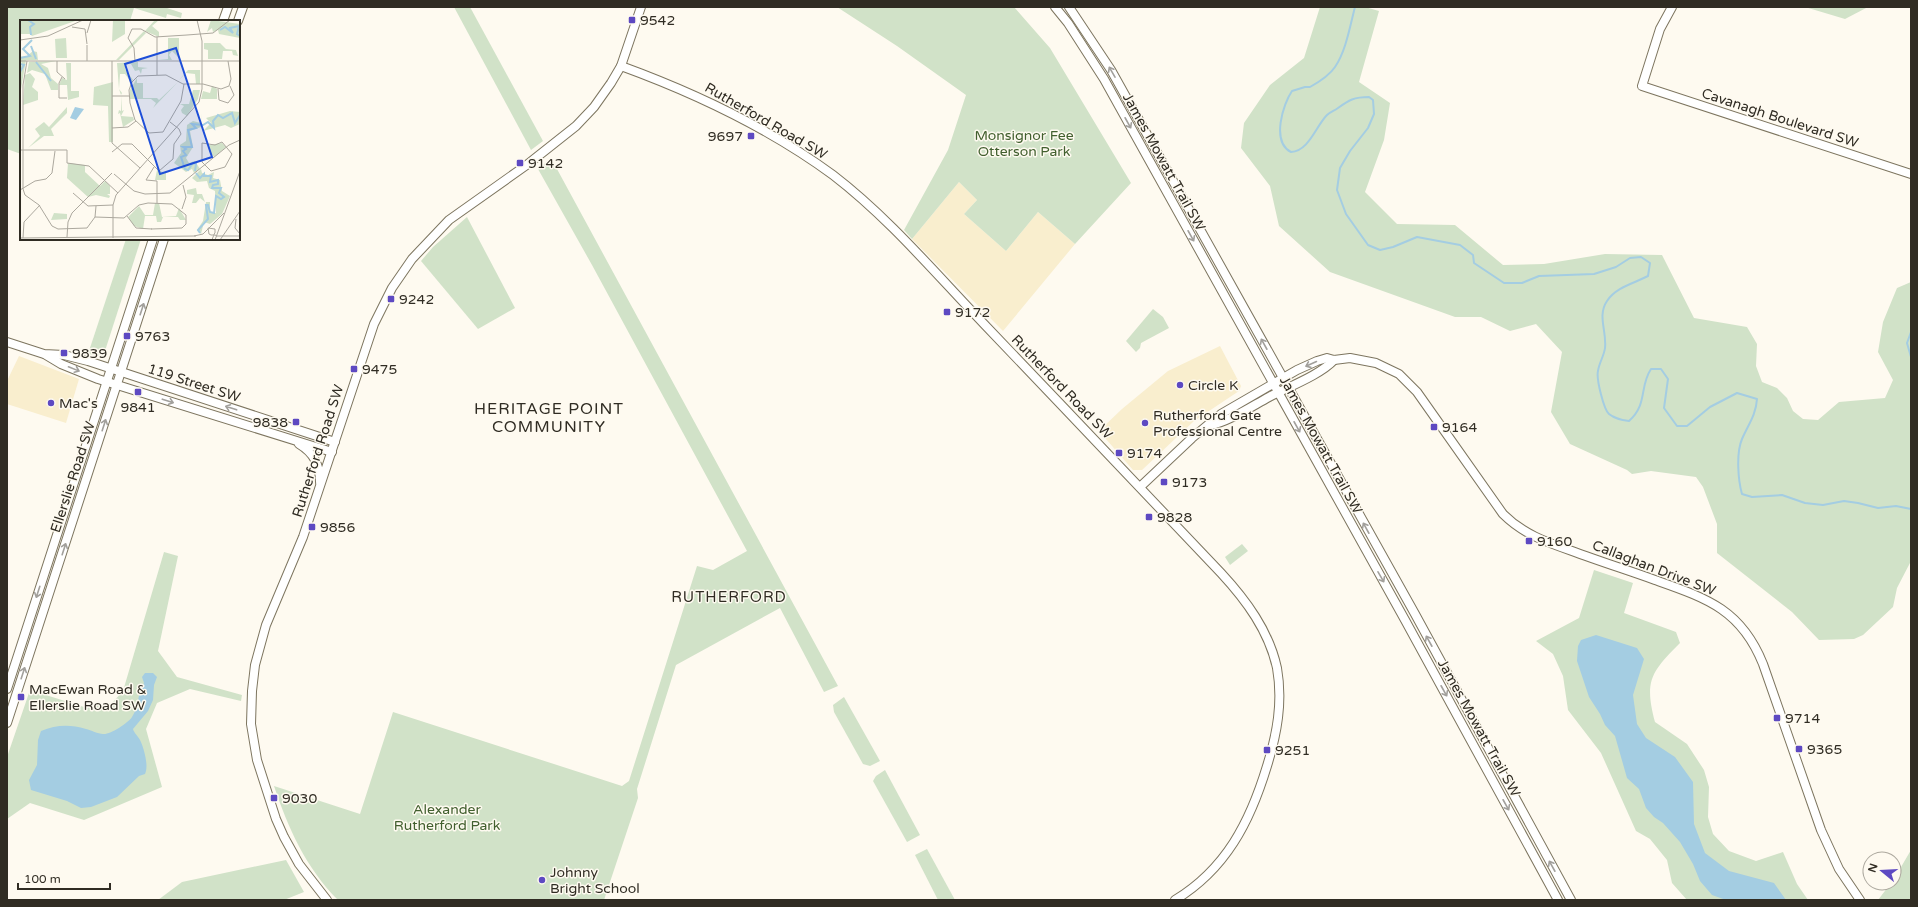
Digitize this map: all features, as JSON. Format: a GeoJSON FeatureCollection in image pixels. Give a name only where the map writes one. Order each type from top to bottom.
{"type":"FeatureCollection","features":[{"type":"Feature","properties":{"kind":"street"},"geometry":{"type":"LineString","coordinates":[[223,20],[228,7]]}},
{"type":"Feature","properties":{"kind":"street","name":"Rutherford Road SW"},"geometry":{"type":"LineString","coordinates":[[327,900],[298,864],[278,823],[257,760],[251,713],[253,680],[261,640],[303,537],[376,319],[392,288],[412,259],[449,220],[516,173],[576,126],[601,99],[621,66],[641,7]]}},
{"type":"Feature","properties":{"kind":"street","name":"Cavanagh Boulevard SW"},"geometry":{"type":"LineString","coordinates":[[1672,7],[1660,29],[1642,86],[1911,174]]}},
{"type":"Feature","properties":{"kind":"street"},"geometry":{"type":"LineString","coordinates":[[1060,11],[1071,10]]}},
{"type":"Feature","properties":{"kind":"street","name":"James Mowatt Trail SW"},"geometry":{"type":"LineString","coordinates":[[1071,10],[1111,70],[1571,900]]}},
{"type":"Feature","properties":{"kind":"street","name":"James Mowatt Trail SW"},"geometry":{"type":"LineString","coordinates":[[1060,11],[1104,79],[1405,620],[1558,900]]}},
{"type":"Feature","properties":{"kind":"street","name":"Rutherford Road SW"},"geometry":{"type":"LineString","coordinates":[[621,66],[679,88],[742,119],[807,157],[845,185],[887,223],[1140,487],[1231,584],[1248,605],[1269,644],[1276,667],[1280,710],[1276,736],[1259,793],[1248,820],[1233,844],[1214,867],[1197,884],[1175,900]]}},
{"type":"Feature","properties":{"kind":"street","name":"Ellerslie Road SW"},"geometry":{"type":"LineString","coordinates":[[7,688],[153,240]]}},
{"type":"Feature","properties":{"kind":"street","name":"Ellerslie Road SW"},"geometry":{"type":"LineString","coordinates":[[7,723],[164,240]]}},
{"type":"Feature","properties":{"kind":"street","name":"119 Street SW"},"geometry":{"type":"LineString","coordinates":[[7,342],[44,354],[61,364],[107,382],[332,452]]}},
{"type":"Feature","properties":{"kind":"street","name":"119 Street SW"},"geometry":{"type":"LineString","coordinates":[[44,354],[64,355],[88,361],[335,442]]}},
{"type":"Feature","properties":{"kind":"street","name":"Callaghan Drive SW"},"geometry":{"type":"LineString","coordinates":[[1140,487],[1189,440],[1221,414],[1283,378],[1317,361],[1328,358],[1334,360],[1350,358],[1376,363],[1391,370],[1405,379],[1418,392],[1503,514],[1521,530],[1550,543],[1699,596],[1716,604],[1732,617],[1750,638],[1760,655],[1821,830],[1839,870],[1860,900]]}},
{"type":"Feature","properties":{"kind":"street"},"geometry":{"type":"LineString","coordinates":[[1205,427],[1222,423],[1328,366],[1334,360]]}},
{"type":"Feature","properties":{"kind":"street"},"geometry":{"type":"LineString","coordinates":[[293,440],[309,450],[315,458],[319,471],[320,488]]}},
{"type":"Feature","properties":{"kind":"shaded area"},"geometry":{"type":"Polygon","coordinates":[[[959,182],[977,200],[964,214],[1006,251],[1038,212],[1075,244],[1003,331],[912,239],[959,182]]]}},
{"type":"Feature","properties":{"kind":"shaded area"},"geometry":{"type":"Polygon","coordinates":[[[1220,346],[1241,386],[1239,391],[1194,421],[1142,470],[1133,470],[1099,431],[1122,409],[1168,371],[1220,346]]]}},
{"type":"Feature","properties":{"kind":"shaded area"},"geometry":{"type":"Polygon","coordinates":[[[19,356],[79,379],[66,423],[7,404],[7,381],[19,356]]]}},
{"type":"Feature","properties":{"kind":"green space"},"geometry":{"type":"Polygon","coordinates":[[[7,7],[164,7],[182,13],[181,18],[167,14],[166,18],[134,8],[130,20],[20,20],[20,154],[7,149],[7,7]]]}},
{"type":"Feature","properties":{"kind":"green space"},"geometry":{"type":"Polygon","coordinates":[[[454,7],[470,7],[543,141],[531,150],[454,7]]]}},
{"type":"Feature","properties":{"kind":"green space","name":"Monsignor Fee Otterson Park"},"geometry":{"type":"Polygon","coordinates":[[[837,7],[1014,7],[1050,48],[1131,183],[1075,244],[1038,212],[1006,251],[964,214],[977,200],[959,182],[912,239],[904,230],[948,150],[966,95],[897,46],[837,7]]]}},
{"type":"Feature","properties":{"kind":"green space"},"geometry":{"type":"Polygon","coordinates":[[[1320,7],[1365,7],[1379,11],[1359,82],[1390,103],[1384,140],[1365,192],[1397,224],[1455,225],[1503,265],[1544,264],[1605,254],[1662,255],[1694,318],[1747,327],[1757,344],[1756,366],[1762,382],[1777,388],[1787,398],[1793,411],[1803,419],[1818,420],[1839,402],[1885,398],[1893,380],[1878,352],[1883,322],[1897,288],[1911,282],[1911,561],[1897,588],[1893,607],[1863,635],[1854,639],[1819,640],[1792,612],[1717,553],[1717,524],[1703,487],[1696,477],[1651,471],[1632,474],[1627,470],[1570,444],[1551,412],[1562,352],[1536,324],[1510,331],[1481,317],[1455,317],[1330,272],[1279,226],[1270,186],[1241,148],[1244,123],[1270,85],[1304,58],[1320,7]]]}},
{"type":"Feature","properties":{"kind":"green space"},"geometry":{"type":"Polygon","coordinates":[[[1805,7],[1868,7],[1845,19],[1805,7]]]}},
{"type":"Feature","properties":{"kind":"green space","name":"Alexander Rutherford Park"},"geometry":{"type":"Polygon","coordinates":[[[551,158],[838,686],[824,692],[780,608],[676,665],[637,789],[638,798],[604,900],[338,900],[316,875],[299,847],[285,817],[274,786],[360,814],[393,712],[622,786],[629,781],[697,566],[713,570],[747,551],[592,265],[538,169],[551,158]]]}},
{"type":"Feature","properties":{"kind":"green space"},"geometry":{"type":"Polygon","coordinates":[[[467,217],[515,308],[478,329],[421,261],[433,247],[467,217]]]}},
{"type":"Feature","properties":{"kind":"green space"},"geometry":{"type":"Polygon","coordinates":[[[126,240],[141,240],[104,354],[100,356],[88,354],[126,240]]]}},
{"type":"Feature","properties":{"kind":"green space"},"geometry":{"type":"Polygon","coordinates":[[[1153,309],[1163,317],[1169,328],[1141,343],[1140,348],[1136,352],[1126,341],[1153,309]]]}},
{"type":"Feature","properties":{"kind":"green space"},"geometry":{"type":"Polygon","coordinates":[[[1242,544],[1248,551],[1230,565],[1225,557],[1242,544]]]}},
{"type":"Feature","properties":{"kind":"green space"},"geometry":{"type":"Polygon","coordinates":[[[164,552],[178,556],[158,651],[177,677],[242,695],[241,701],[190,689],[157,703],[146,729],[162,787],[84,820],[30,803],[7,819],[7,757],[30,690],[84,707],[112,703],[123,691],[164,552]]]}},
{"type":"Feature","properties":{"kind":"green space"},"geometry":{"type":"Polygon","coordinates":[[[1594,570],[1633,583],[1624,613],[1676,632],[1680,643],[1662,662],[1652,678],[1650,696],[1652,708],[1655,722],[1687,744],[1704,770],[1709,787],[1708,817],[1713,834],[1729,851],[1756,861],[1783,852],[1797,884],[1808,900],[1687,900],[1672,883],[1667,860],[1650,839],[1636,831],[1601,753],[1568,710],[1563,676],[1553,654],[1536,641],[1579,618],[1594,570]]]}},
{"type":"Feature","properties":{"kind":"green space"},"geometry":{"type":"Polygon","coordinates":[[[844,697],[880,761],[870,766],[863,764],[834,712],[833,705],[844,697]]]}},
{"type":"Feature","properties":{"kind":"green space"},"geometry":{"type":"Polygon","coordinates":[[[885,770],[920,835],[907,842],[873,781],[876,776],[885,770]]]}},
{"type":"Feature","properties":{"kind":"green space"},"geometry":{"type":"Polygon","coordinates":[[[927,849],[955,900],[938,900],[915,855],[927,849]]]}},
{"type":"Feature","properties":{"kind":"green space"},"geometry":{"type":"Polygon","coordinates":[[[1911,850],[1911,900],[1878,900],[1885,891],[1902,891],[1902,865],[1911,850]]]}},
{"type":"Feature","properties":{"kind":"green space"},"geometry":{"type":"Polygon","coordinates":[[[286,860],[304,892],[284,900],[158,900],[182,882],[286,860]]]}},
{"type":"Feature","properties":{"kind":"water"},"geometry":{"type":"Polygon","coordinates":[[[1596,635],[1637,648],[1644,659],[1633,695],[1637,724],[1646,738],[1675,757],[1693,782],[1694,824],[1705,853],[1729,871],[1774,883],[1786,900],[1726,900],[1712,895],[1700,881],[1693,864],[1680,842],[1663,823],[1654,817],[1646,808],[1639,789],[1627,778],[1615,736],[1605,725],[1589,697],[1577,661],[1578,646],[1581,640],[1596,635]]]}},
{"type":"Feature","properties":{"kind":"water"},"geometry":{"type":"Polygon","coordinates":[[[145,673],[153,673],[157,677],[154,685],[153,700],[148,711],[133,729],[140,740],[144,752],[146,762],[145,774],[139,776],[117,797],[91,807],[81,808],[67,801],[31,790],[29,780],[37,765],[38,740],[41,731],[52,727],[74,726],[101,734],[114,731],[132,717],[144,683],[142,677],[145,673]]]}},
{"type":"Feature","properties":{"kind":"waterway"},"geometry":{"type":"LineString","coordinates":[[1355,7],[1345,46],[1339,61],[1333,70],[1320,81],[1310,87],[1292,91],[1282,113],[1280,132],[1281,140],[1285,147],[1291,152],[1297,151],[1307,143],[1329,113],[1356,98],[1369,97],[1373,100],[1374,114],[1368,128],[1350,151],[1340,168],[1337,190],[1346,214],[1368,245],[1380,250],[1393,247],[1417,237],[1460,245],[1473,255],[1474,263],[1504,283],[1522,283],[1539,276],[1594,274],[1616,267],[1630,258],[1641,257],[1650,263],[1648,276],[1615,292],[1607,301],[1603,312],[1602,318],[1605,348],[1598,375],[1599,387],[1603,401],[1611,416],[1629,421],[1639,408],[1645,382],[1651,369],[1661,369],[1668,379],[1664,408],[1677,426],[1687,426],[1710,407],[1737,393],[1757,399],[1753,415],[1740,445],[1738,459],[1739,481],[1742,494],[1752,497],[1782,495],[1805,503],[1823,505],[1844,501],[1878,508],[1896,506],[1911,509]]}},
{"type":"Feature","properties":{"kind":"waterway"},"geometry":{"type":"LineString","coordinates":[[1911,332],[1907,343],[1911,357]]}},
{"type":"Feature","properties":{"kind":"place","name":"9542"},"geometry":{"type":"Point","coordinates":[632,20]}},
{"type":"Feature","properties":{"kind":"place","name":"9697"},"geometry":{"type":"Point","coordinates":[751,136]}},
{"type":"Feature","properties":{"kind":"place","name":"9142"},"geometry":{"type":"Point","coordinates":[520,163]}},
{"type":"Feature","properties":{"kind":"place","name":"9242"},"geometry":{"type":"Point","coordinates":[391,299]}},
{"type":"Feature","properties":{"kind":"place","name":"9172"},"geometry":{"type":"Point","coordinates":[947,312]}},
{"type":"Feature","properties":{"kind":"place","name":"9763"},"geometry":{"type":"Point","coordinates":[127,336]}},
{"type":"Feature","properties":{"kind":"place","name":"9839"},"geometry":{"type":"Point","coordinates":[64,353]}},
{"type":"Feature","properties":{"kind":"place","name":"9475"},"geometry":{"type":"Point","coordinates":[354,369]}},
{"type":"Feature","properties":{"kind":"place","name":"Circle K"},"geometry":{"type":"Point","coordinates":[1180,385]}},
{"type":"Feature","properties":{"kind":"place","name":"9841"},"geometry":{"type":"Point","coordinates":[138,392]}},
{"type":"Feature","properties":{"kind":"place","name":"Mac's"},"geometry":{"type":"Point","coordinates":[51,403]}},
{"type":"Feature","properties":{"kind":"place","name":"9838"},"geometry":{"type":"Point","coordinates":[296,422]}},
{"type":"Feature","properties":{"kind":"place","name":"Rutherford Gate Professional Centre"},"geometry":{"type":"Point","coordinates":[1145,423]}},
{"type":"Feature","properties":{"kind":"place","name":"9164"},"geometry":{"type":"Point","coordinates":[1434,427]}},
{"type":"Feature","properties":{"kind":"place","name":"9174"},"geometry":{"type":"Point","coordinates":[1119,453]}},
{"type":"Feature","properties":{"kind":"place","name":"9173"},"geometry":{"type":"Point","coordinates":[1164,482]}},
{"type":"Feature","properties":{"kind":"place","name":"9828"},"geometry":{"type":"Point","coordinates":[1149,517]}},
{"type":"Feature","properties":{"kind":"place","name":"9856"},"geometry":{"type":"Point","coordinates":[312,527]}},
{"type":"Feature","properties":{"kind":"place","name":"9160"},"geometry":{"type":"Point","coordinates":[1529,541]}},
{"type":"Feature","properties":{"kind":"place","name":"MacEwan Road & Ellerslie Road SW"},"geometry":{"type":"Point","coordinates":[21,697]}},
{"type":"Feature","properties":{"kind":"place","name":"9714"},"geometry":{"type":"Point","coordinates":[1777,718]}},
{"type":"Feature","properties":{"kind":"place","name":"9365"},"geometry":{"type":"Point","coordinates":[1799,749]}},
{"type":"Feature","properties":{"kind":"place","name":"9251"},"geometry":{"type":"Point","coordinates":[1267,750]}},
{"type":"Feature","properties":{"kind":"place","name":"9030"},"geometry":{"type":"Point","coordinates":[274,798]}},
{"type":"Feature","properties":{"kind":"place","name":"Johnny Bright School"},"geometry":{"type":"Point","coordinates":[542,880]}},
{"type":"Feature","properties":{"kind":"district","name":"HERITAGE POINT COMMUNITY"},"geometry":{"type":"Point","coordinates":[549,418]}},
{"type":"Feature","properties":{"kind":"district","name":"RUTHERFORD"},"geometry":{"type":"Point","coordinates":[729,597]}}]}
